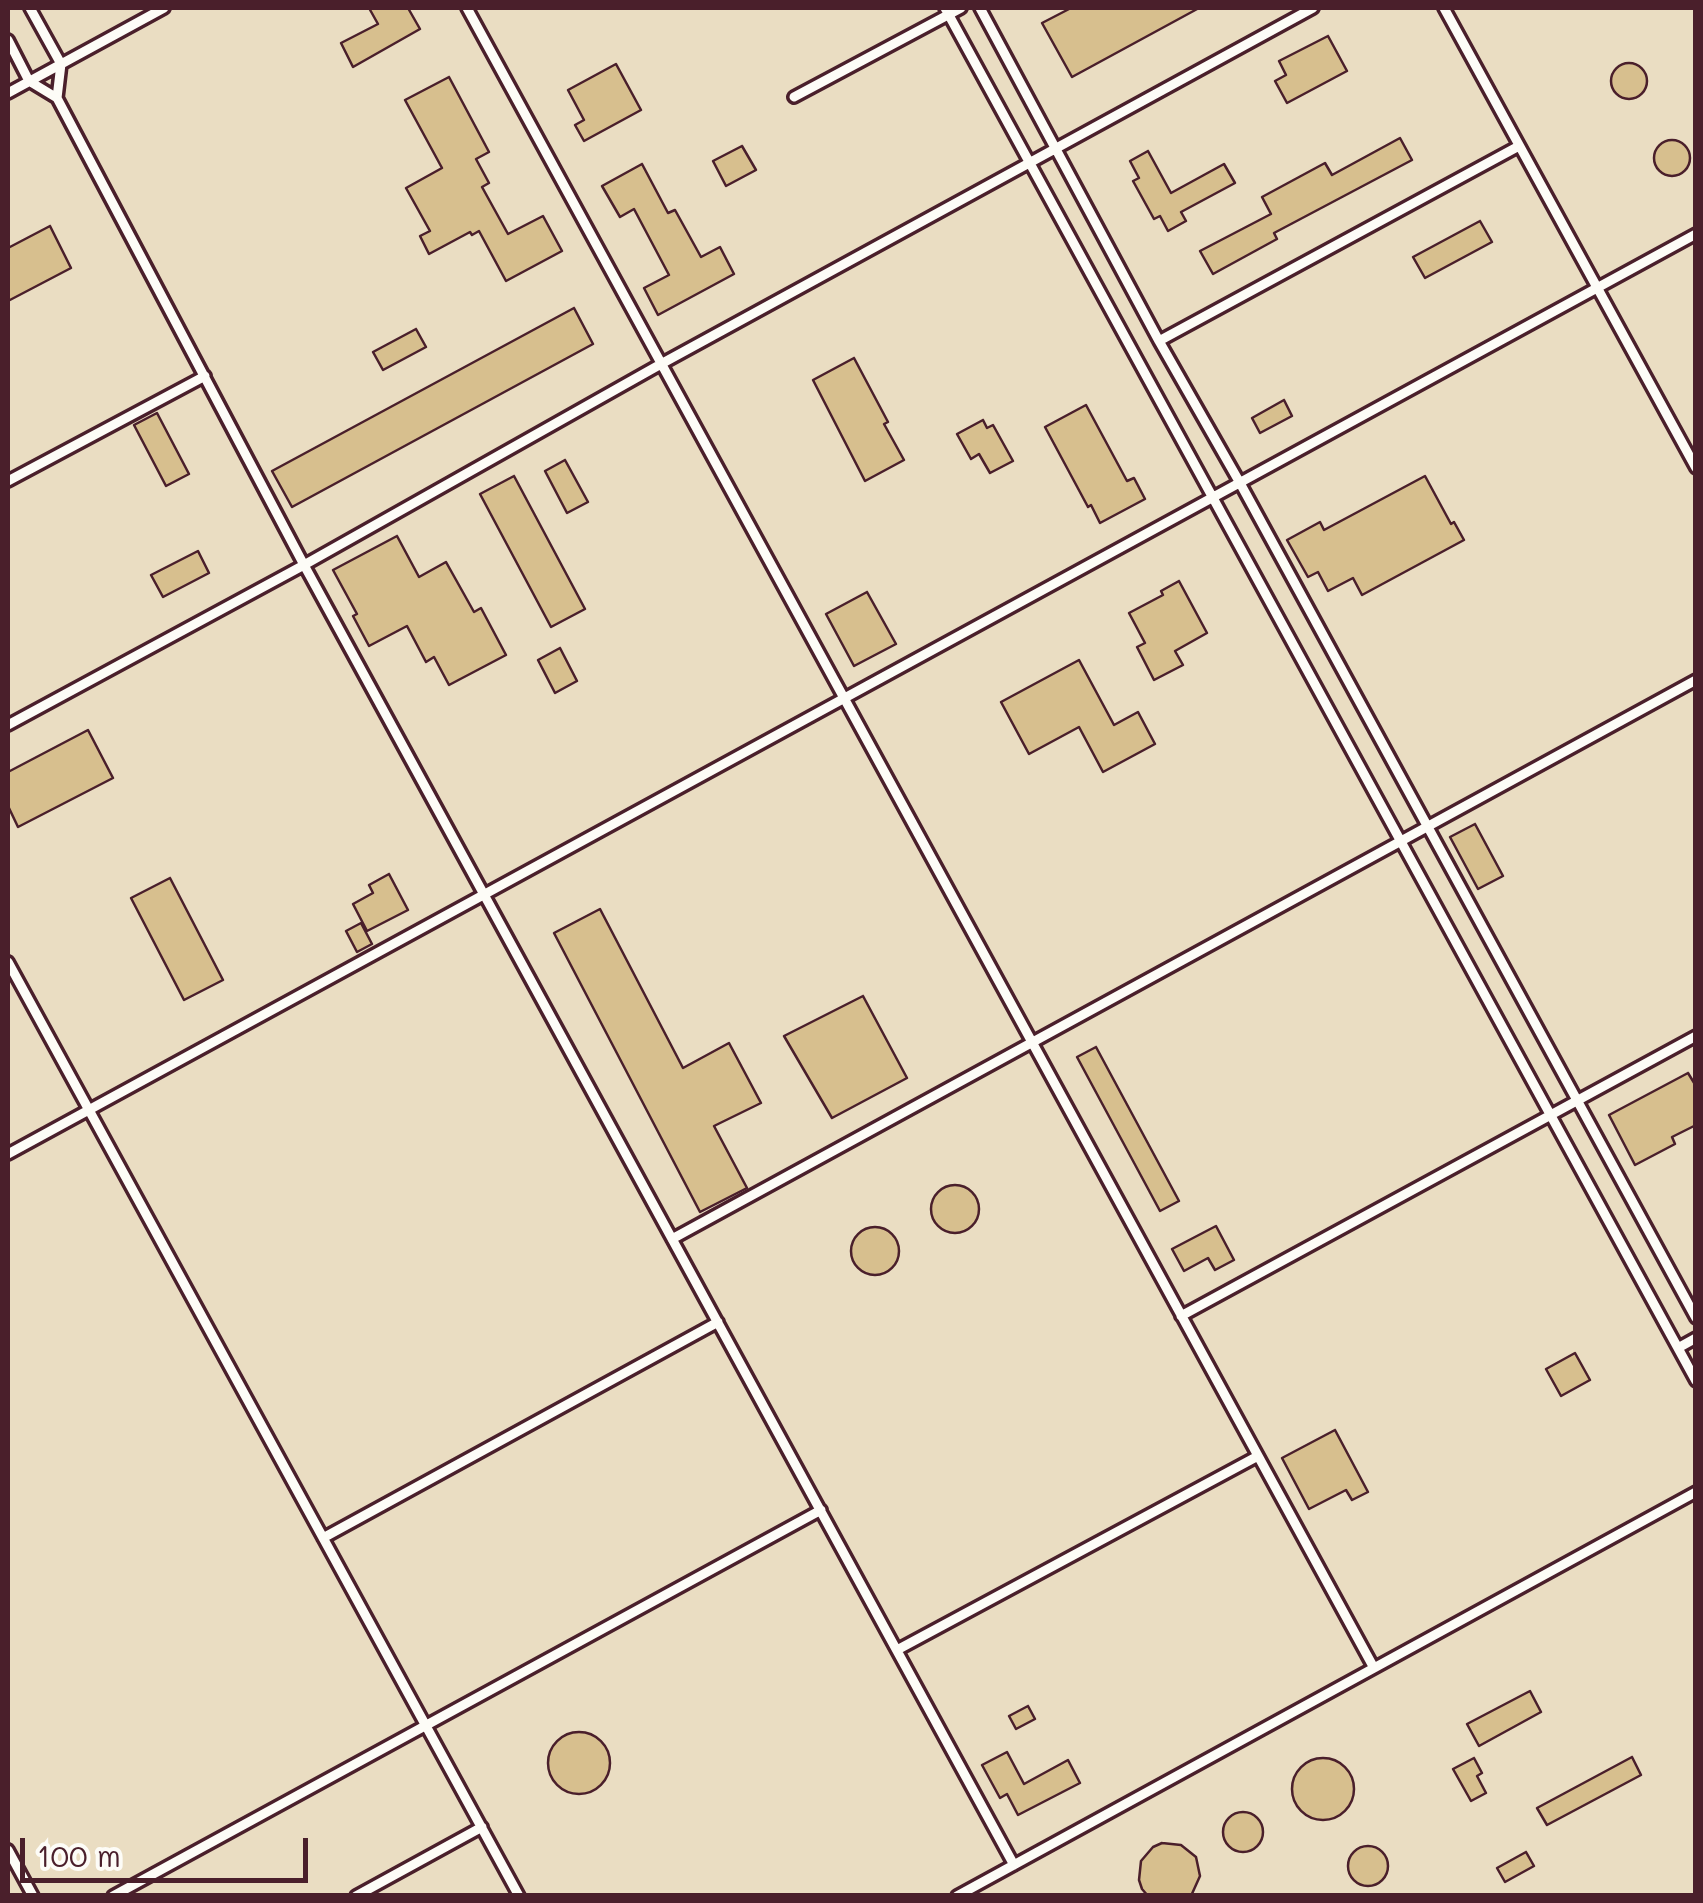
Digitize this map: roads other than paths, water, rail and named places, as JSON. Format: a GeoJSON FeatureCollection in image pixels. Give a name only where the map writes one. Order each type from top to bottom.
{"type":"FeatureCollection","features":[{"type":"Feature","properties":{"kind":"lane"},"geometry":{"type":"LineString","coordinates":[[30,8],[61,64],[57,98]]}},
{"type":"Feature","properties":{"kind":"lane"},"geometry":{"type":"LineString","coordinates":[[8,93],[164,8]]}},
{"type":"Feature","properties":{"kind":"lane"},"geometry":{"type":"LineString","coordinates":[[466,8],[1374,1668]]}},
{"type":"Feature","properties":{"kind":"lane"},"geometry":{"type":"LineString","coordinates":[[794,97],[947,11],[961,8]]}},
{"type":"Feature","properties":{"kind":"lane"},"geometry":{"type":"LineString","coordinates":[[980,8],[1159,342],[1696,1318]]}},
{"type":"Feature","properties":{"kind":"lane"},"geometry":{"type":"LineString","coordinates":[[8,725],[1313,8]]}},
{"type":"Feature","properties":{"kind":"lane"},"geometry":{"type":"LineString","coordinates":[[1444,8],[1696,468]]}},
{"type":"Feature","properties":{"kind":"lane"},"geometry":{"type":"LineString","coordinates":[[947,11],[1696,1381]]}},
{"type":"Feature","properties":{"kind":"lane"},"geometry":{"type":"LineString","coordinates":[[8,40],[29,81],[57,98],[304,565],[1014,1865]]}},
{"type":"Feature","properties":{"kind":"lane"},"geometry":{"type":"LineString","coordinates":[[1159,342],[1519,146]]}},
{"type":"Feature","properties":{"kind":"lane"},"geometry":{"type":"LineString","coordinates":[[8,1154],[1696,234]]}},
{"type":"Feature","properties":{"kind":"lane"},"geometry":{"type":"LineString","coordinates":[[8,481],[205,376]]}},
{"type":"Feature","properties":{"kind":"lane"},"geometry":{"type":"LineString","coordinates":[[672,1239],[1696,680]]}},
{"type":"Feature","properties":{"kind":"lane"},"geometry":{"type":"LineString","coordinates":[[8,962],[519,1896]]}},
{"type":"Feature","properties":{"kind":"lane"},"geometry":{"type":"LineString","coordinates":[[1182,1316],[1696,1036]]}},
{"type":"Feature","properties":{"kind":"lane"},"geometry":{"type":"LineString","coordinates":[[323,1538],[718,1322]]}},
{"type":"Feature","properties":{"kind":"lane"},"geometry":{"type":"LineString","coordinates":[[1678,1348],[1696,1338]]}},
{"type":"Feature","properties":{"kind":"lane"},"geometry":{"type":"LineString","coordinates":[[897,1650],[1258,1456]]}},
{"type":"Feature","properties":{"kind":"lane"},"geometry":{"type":"LineString","coordinates":[[958,1896],[1696,1492]]}},
{"type":"Feature","properties":{"kind":"lane"},"geometry":{"type":"LineString","coordinates":[[113,1896],[820,1510]]}},
{"type":"Feature","properties":{"kind":"lane"},"geometry":{"type":"LineString","coordinates":[[356,1896],[482,1828]]}},
{"type":"Feature","properties":{"kind":"lane"},"geometry":{"type":"LineString","coordinates":[[8,1850],[33,1896]]}}]}
